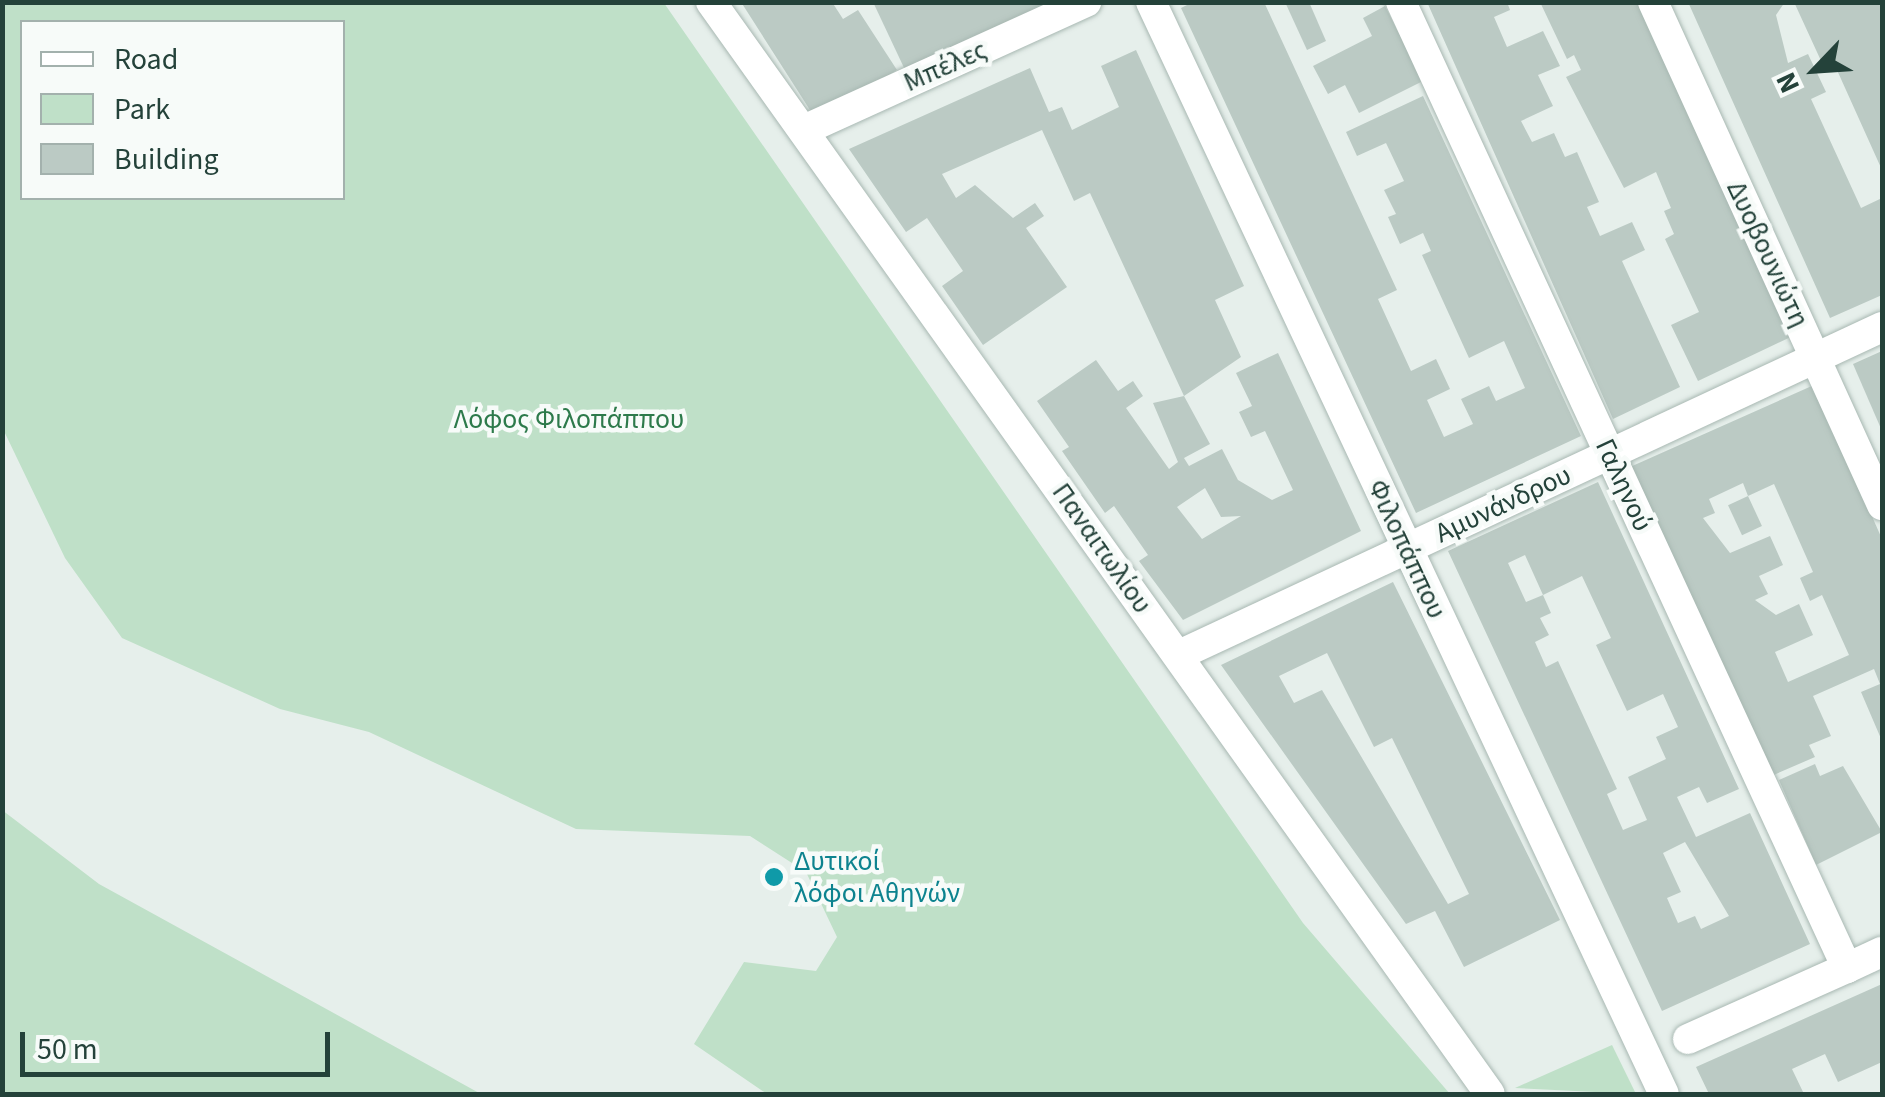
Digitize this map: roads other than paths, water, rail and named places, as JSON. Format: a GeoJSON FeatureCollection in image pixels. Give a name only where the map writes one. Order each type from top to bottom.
{"type":"FeatureCollection","features":[{"type":"Feature","properties":{"kind":"street","name":"Παναιτωλίου"},"geometry":{"type":"LineString","coordinates":[[711,2],[1490,1094]]}},
{"type":"Feature","properties":{"kind":"street","name":"Μπέλες"},"geometry":{"type":"LineString","coordinates":[[804,130],[1086,2]]}},
{"type":"Feature","properties":{"kind":"street","name":"Φιλοπάππου"},"geometry":{"type":"LineString","coordinates":[[1151,2],[1664,1094]]}},
{"type":"Feature","properties":{"kind":"street","name":"Γαληνού"},"geometry":{"type":"LineString","coordinates":[[1401,2],[1847,968]]}},
{"type":"Feature","properties":{"kind":"street","name":"Δυοβουνιώτη"},"geometry":{"type":"LineString","coordinates":[[1653,2],[1882,505]]}},
{"type":"Feature","properties":{"kind":"street","name":"Αμυνάνδρου"},"geometry":{"type":"LineString","coordinates":[[1178,655],[1882,327]]}},
{"type":"Feature","properties":{"kind":"street"},"geometry":{"type":"LineString","coordinates":[[1688,1040],[1882,952]]}},
{"type":"Feature","properties":{"kind":"place","name":"Δυτικοί λόφοι Αθηνών"},"geometry":{"type":"Point","coordinates":[774,877]}},
{"type":"Feature","properties":{"kind":"park label","name":"Λόφος Φιλοπάππου"},"geometry":{"type":"Point","coordinates":[569,419]}}]}
